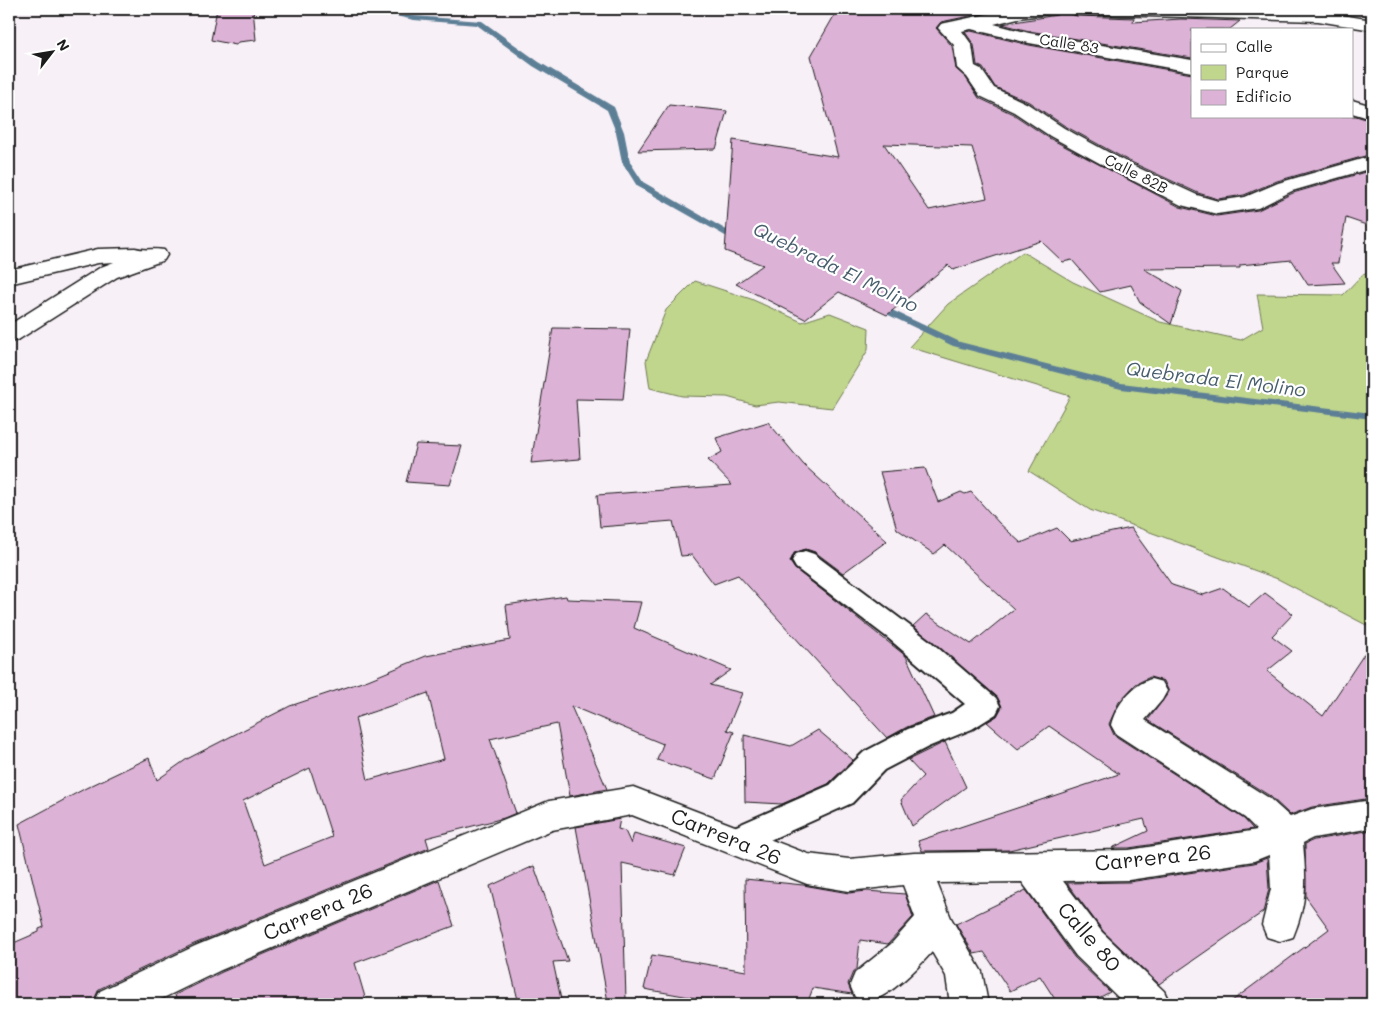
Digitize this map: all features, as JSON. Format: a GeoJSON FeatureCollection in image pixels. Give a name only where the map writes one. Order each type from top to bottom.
{"type":"FeatureCollection","features":[{"type":"Feature","properties":{"kind":"street"},"geometry":{"type":"LineString","coordinates":[[971,24],[991,21],[1028,10],[1051,9]]}},
{"type":"Feature","properties":{"kind":"street"},"geometry":{"type":"LineString","coordinates":[[1077,9],[1318,16],[1372,24]]}},
{"type":"Feature","properties":{"kind":"street","name":"Calle 83"},"geometry":{"type":"LineString","coordinates":[[947,28],[971,24],[1029,38],[1191,66]]}},
{"type":"Feature","properties":{"kind":"street","name":"Calle 82B"},"geometry":{"type":"LineString","coordinates":[[947,28],[963,42],[966,50],[966,68],[974,73],[987,92],[1021,108],[1057,132],[1121,167],[1189,200],[1217,208],[1250,203],[1285,187],[1372,162]]}},
{"type":"Feature","properties":{"kind":"street"},"geometry":{"type":"LineString","coordinates":[[1354,107],[1372,113]]}},
{"type":"Feature","properties":{"kind":"street"},"geometry":{"type":"LineString","coordinates":[[9,277],[98,256],[156,254],[109,272],[9,336]]}},
{"type":"Feature","properties":{"kind":"street"},"geometry":{"type":"LineString","coordinates":[[751,845],[841,794],[874,761],[918,738],[962,721],[986,706],[960,681],[901,633],[804,561]]}},
{"type":"Feature","properties":{"kind":"street"},"geometry":{"type":"LineString","coordinates":[[1152,691],[1129,716],[1127,724],[1257,808],[1285,834],[1289,890],[1280,925]]}},
{"type":"Feature","properties":{"kind":"street","name":"Carrera 26"},"geometry":{"type":"LineString","coordinates":[[113,1004],[208,958],[549,816],[633,801],[751,845],[807,869],[849,875],[914,868],[1129,865],[1254,846],[1312,824],[1372,814]]}},
{"type":"Feature","properties":{"kind":"street","name":"Calle 80"},"geometry":{"type":"LineString","coordinates":[[1032,866],[1089,944],[1151,1004]]}},
{"type":"Feature","properties":{"kind":"street"},"geometry":{"type":"LineString","coordinates":[[914,868],[934,921],[964,972],[969,1004]]}},
{"type":"Feature","properties":{"kind":"street"},"geometry":{"type":"LineString","coordinates":[[868,985],[896,965],[921,940],[934,921]]}},
{"type":"Feature","properties":{"kind":"green space"},"geometry":{"type":"Polygon","coordinates":[[[1023,252],[1073,282],[1160,322],[1241,340],[1263,327],[1257,294],[1343,295],[1361,276],[1372,268],[1372,628],[1278,579],[1090,510],[1029,471],[1070,396],[909,347],[948,304],[1023,252]]]}},
{"type":"Feature","properties":{"kind":"green space"},"geometry":{"type":"Polygon","coordinates":[[[695,281],[751,299],[802,322],[830,313],[869,328],[868,350],[832,408],[779,402],[755,405],[727,397],[682,396],[650,388],[646,361],[666,310],[695,281]]]}},
{"type":"Feature","properties":{"kind":"building"},"geometry":{"type":"Polygon","coordinates":[[[217,9],[253,9],[256,40],[238,42],[236,45],[211,40],[217,9]]]}},
{"type":"Feature","properties":{"kind":"building"},"geometry":{"type":"Polygon","coordinates":[[[838,9],[1003,9],[941,22],[936,28],[952,46],[956,69],[966,78],[979,98],[1013,114],[1049,138],[1180,207],[1217,216],[1258,210],[1293,193],[1372,170],[1372,227],[1346,218],[1338,263],[1331,263],[1345,283],[1308,285],[1292,260],[1240,265],[1240,268],[1144,269],[1182,291],[1171,324],[1140,302],[1131,285],[1100,292],[1072,260],[1063,262],[1041,241],[953,270],[948,265],[887,315],[839,292],[805,319],[736,284],[763,265],[725,251],[733,140],[838,157],[811,56],[838,9]],[[884,144],[929,210],[987,198],[972,147],[884,144]]]}},
{"type":"Feature","properties":{"kind":"building"},"geometry":{"type":"Polygon","coordinates":[[[1062,9],[1066,9],[1070,14],[1077,16],[1134,18],[1133,22],[1181,19],[1240,21],[1231,28],[1191,28],[1191,58],[1029,31],[1002,24],[1057,15],[1062,9]]]}},
{"type":"Feature","properties":{"kind":"building"},"geometry":{"type":"Polygon","coordinates":[[[971,31],[1029,45],[1191,74],[1191,118],[1354,118],[1356,116],[1372,121],[1372,154],[1277,181],[1244,195],[1218,199],[1198,193],[1129,161],[1065,126],[1029,102],[995,87],[983,68],[977,65],[974,45],[965,32],[971,31]]]}},
{"type":"Feature","properties":{"kind":"building"},"geometry":{"type":"Polygon","coordinates":[[[669,105],[727,111],[716,149],[638,151],[669,105]]]}},
{"type":"Feature","properties":{"kind":"building"},"geometry":{"type":"Polygon","coordinates":[[[553,328],[630,329],[623,400],[576,399],[580,459],[531,463],[553,328]]]}},
{"type":"Feature","properties":{"kind":"building"},"geometry":{"type":"Polygon","coordinates":[[[768,422],[803,464],[887,541],[843,573],[815,552],[806,549],[794,553],[790,562],[795,569],[906,656],[934,717],[907,727],[887,738],[738,575],[714,584],[692,555],[681,556],[673,521],[600,527],[597,495],[732,485],[708,460],[722,452],[716,438],[768,422]]]}},
{"type":"Feature","properties":{"kind":"building"},"geometry":{"type":"Polygon","coordinates":[[[416,444],[462,446],[450,485],[406,482],[416,444]]]}},
{"type":"Feature","properties":{"kind":"building"},"geometry":{"type":"Polygon","coordinates":[[[925,468],[938,502],[961,492],[965,494],[971,492],[999,523],[1021,543],[1057,528],[1070,541],[1131,528],[1172,585],[1203,595],[1223,588],[1249,607],[1265,593],[1293,614],[1272,636],[1292,651],[1267,671],[1323,716],[1372,642],[1372,798],[1312,807],[1290,815],[1270,796],[1148,720],[1169,692],[1164,681],[1150,677],[1136,684],[1119,702],[1109,724],[1114,735],[1244,819],[1253,829],[1129,848],[1112,848],[1148,831],[1144,819],[1009,850],[922,851],[918,841],[1119,774],[1049,726],[1018,749],[987,722],[997,716],[1002,707],[997,697],[913,626],[926,614],[971,644],[1014,609],[945,545],[934,554],[897,529],[880,472],[925,468]]]}},
{"type":"Feature","properties":{"kind":"building"},"geometry":{"type":"Polygon","coordinates":[[[566,596],[567,599],[641,602],[634,628],[731,670],[710,685],[742,693],[727,730],[734,732],[715,779],[657,760],[663,744],[571,706],[607,789],[570,796],[557,724],[490,739],[516,813],[504,818],[426,838],[429,848],[194,944],[99,989],[92,1004],[9,1004],[9,945],[39,932],[39,929],[44,927],[19,824],[86,788],[149,758],[157,780],[187,759],[290,706],[368,680],[426,656],[510,640],[506,605],[566,596]],[[428,693],[355,718],[368,780],[444,759],[428,693]],[[310,768],[243,801],[265,864],[332,837],[310,768]]]}},
{"type":"Feature","properties":{"kind":"building"},"geometry":{"type":"Polygon","coordinates":[[[818,730],[853,760],[828,784],[782,804],[745,802],[744,735],[791,746],[818,730]]]}},
{"type":"Feature","properties":{"kind":"building"},"geometry":{"type":"Polygon","coordinates":[[[945,742],[966,787],[912,826],[901,800],[923,776],[908,760],[945,742]]]}},
{"type":"Feature","properties":{"kind":"building"},"geometry":{"type":"Polygon","coordinates":[[[620,819],[618,829],[625,831],[631,844],[634,833],[686,848],[675,875],[622,863],[626,1000],[608,1002],[576,827],[620,819]]]}},
{"type":"Feature","properties":{"kind":"building"},"geometry":{"type":"Polygon","coordinates":[[[1372,830],[1372,1004],[1228,1004],[1329,929],[1306,897],[1305,844],[1314,840],[1372,830]]]}},
{"type":"Feature","properties":{"kind":"building"},"geometry":{"type":"Polygon","coordinates":[[[1267,858],[1269,889],[1263,912],[1159,984],[1103,931],[1067,883],[1129,882],[1254,863],[1267,858]]]}},
{"type":"Feature","properties":{"kind":"building"},"geometry":{"type":"Polygon","coordinates":[[[534,866],[568,961],[553,962],[562,1004],[519,1004],[490,886],[534,866]]]}},
{"type":"Feature","properties":{"kind":"building"},"geometry":{"type":"Polygon","coordinates":[[[745,879],[803,885],[849,893],[867,891],[905,894],[913,917],[888,944],[860,940],[857,969],[853,972],[848,984],[852,994],[813,988],[807,1004],[730,1004],[644,989],[652,955],[746,971],[745,879]]]}},
{"type":"Feature","properties":{"kind":"building"},"geometry":{"type":"Polygon","coordinates":[[[439,880],[454,926],[355,963],[367,1004],[178,1004],[175,995],[222,972],[439,880]]]}},
{"type":"Feature","properties":{"kind":"building"},"geometry":{"type":"Polygon","coordinates":[[[1026,890],[1074,957],[1110,992],[1087,1004],[1058,1004],[1040,976],[1010,991],[984,952],[974,954],[956,924],[1026,890]]]}},
{"type":"Feature","properties":{"kind":"waterway","name":"Quebrada El Molino"},"geometry":{"type":"LineString","coordinates":[[367,9],[414,18],[479,23],[536,64],[611,109],[620,132],[626,162],[640,184],[739,240]]}},
{"type":"Feature","properties":{"kind":"waterway","name":"Quebrada El Molino"},"geometry":{"type":"LineString","coordinates":[[877,306],[957,344],[1121,386],[1372,416]]}}]}
